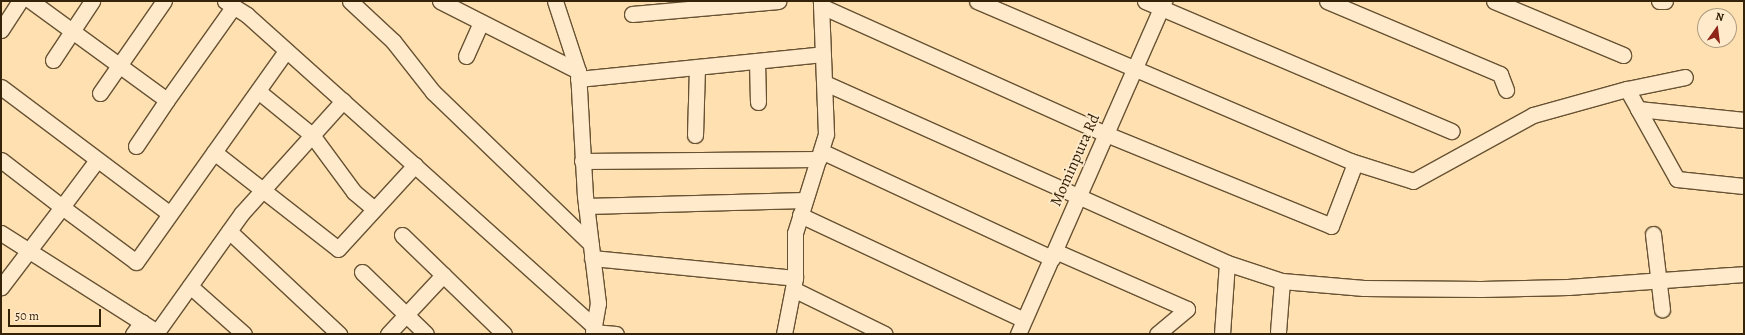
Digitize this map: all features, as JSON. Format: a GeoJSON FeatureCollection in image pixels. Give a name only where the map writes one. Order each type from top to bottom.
{"type":"FeatureCollection","features":[{"type":"Feature","properties":{"kind":"street"},"geometry":{"type":"LineString","coordinates":[[1,30],[20,1]]}},
{"type":"Feature","properties":{"kind":"street"},"geometry":{"type":"LineString","coordinates":[[31,1],[167,100]]}},
{"type":"Feature","properties":{"kind":"street"},"geometry":{"type":"LineString","coordinates":[[53,60],[92,1]]}},
{"type":"Feature","properties":{"kind":"street"},"geometry":{"type":"LineString","coordinates":[[100,93],[164,1]]}},
{"type":"Feature","properties":{"kind":"street"},"geometry":{"type":"LineString","coordinates":[[350,1],[393,41],[433,92],[591,251],[794,283],[885,334]]}},
{"type":"Feature","properties":{"kind":"street"},"geometry":{"type":"LineString","coordinates":[[440,1],[578,75],[697,67],[823,54]]}},
{"type":"Feature","properties":{"kind":"street"},"geometry":{"type":"LineString","coordinates":[[555,1],[578,75],[582,161],[598,303],[593,330]]}},
{"type":"Feature","properties":{"kind":"street"},"geometry":{"type":"LineString","coordinates":[[632,14],[778,1]]}},
{"type":"Feature","properties":{"kind":"street"},"geometry":{"type":"LineString","coordinates":[[977,1],[1355,163],[1413,181],[1533,115],[1627,89],[1685,77]]}},
{"type":"Feature","properties":{"kind":"street"},"geometry":{"type":"LineString","coordinates":[[1145,1],[1162,4],[1452,131]]}},
{"type":"Feature","properties":{"kind":"street"},"geometry":{"type":"LineString","coordinates":[[1327,1],[1500,74],[1506,90]]}},
{"type":"Feature","properties":{"kind":"street"},"geometry":{"type":"LineString","coordinates":[[1494,1],[1623,55]]}},
{"type":"Feature","properties":{"kind":"street"},"geometry":{"type":"LineString","coordinates":[[1659,1],[1665,1]]}},
{"type":"Feature","properties":{"kind":"street"},"geometry":{"type":"LineString","coordinates":[[784,334],[794,283],[795,233],[826,134],[821,3],[1106,134],[1331,226],[1355,163]]}},
{"type":"Feature","properties":{"kind":"street"},"geometry":{"type":"LineString","coordinates":[[136,146],[229,4],[286,51],[415,165],[593,330],[616,334]]}},
{"type":"Feature","properties":{"kind":"street","name":"Mominpura Rd"},"geometry":{"type":"LineString","coordinates":[[1018,334],[1162,4]]}},
{"type":"Feature","properties":{"kind":"street"},"geometry":{"type":"LineString","coordinates":[[466,56],[481,22]]}},
{"type":"Feature","properties":{"kind":"street"},"geometry":{"type":"LineString","coordinates":[[1,160],[136,262],[286,51]]}},
{"type":"Feature","properties":{"kind":"street"},"geometry":{"type":"LineString","coordinates":[[757,61],[758,102]]}},
{"type":"Feature","properties":{"kind":"street"},"geometry":{"type":"LineString","coordinates":[[695,135],[697,67]]}},
{"type":"Feature","properties":{"kind":"street"},"geometry":{"type":"LineString","coordinates":[[825,83],[1227,263],[1282,281],[1364,288],[1481,289],[1568,287],[1658,279],[1744,274]]}},
{"type":"Feature","properties":{"kind":"street"},"geometry":{"type":"LineString","coordinates":[[1,87],[170,214]]}},
{"type":"Feature","properties":{"kind":"street"},"geometry":{"type":"LineString","coordinates":[[1627,89],[1677,179],[1744,186]]}},
{"type":"Feature","properties":{"kind":"street"},"geometry":{"type":"LineString","coordinates":[[258,91],[312,135],[354,192],[374,209]]}},
{"type":"Feature","properties":{"kind":"street"},"geometry":{"type":"LineString","coordinates":[[1,232],[137,328],[157,332],[229,230],[343,101]]}},
{"type":"Feature","properties":{"kind":"street"},"geometry":{"type":"LineString","coordinates":[[1638,109],[1744,120]]}},
{"type":"Feature","properties":{"kind":"street"},"geometry":{"type":"LineString","coordinates":[[214,152],[338,249],[415,165]]}},
{"type":"Feature","properties":{"kind":"street"},"geometry":{"type":"LineString","coordinates":[[582,161],[820,155],[1053,255],[1187,308],[1157,334]]}},
{"type":"Feature","properties":{"kind":"street"},"geometry":{"type":"LineString","coordinates":[[1,287],[29,253],[97,160]]}},
{"type":"Feature","properties":{"kind":"street"},"geometry":{"type":"LineString","coordinates":[[586,206],[805,200]]}},
{"type":"Feature","properties":{"kind":"street"},"geometry":{"type":"LineString","coordinates":[[800,215],[1024,320]]}},
{"type":"Feature","properties":{"kind":"street"},"geometry":{"type":"LineString","coordinates":[[229,230],[338,334]]}},
{"type":"Feature","properties":{"kind":"street"},"geometry":{"type":"LineString","coordinates":[[1653,234],[1662,309]]}},
{"type":"Feature","properties":{"kind":"street"},"geometry":{"type":"LineString","coordinates":[[402,235],[504,334]]}},
{"type":"Feature","properties":{"kind":"street"},"geometry":{"type":"LineString","coordinates":[[1222,334],[1227,263]]}},
{"type":"Feature","properties":{"kind":"street"},"geometry":{"type":"LineString","coordinates":[[362,272],[426,334]]}},
{"type":"Feature","properties":{"kind":"street"},"geometry":{"type":"LineString","coordinates":[[388,334],[443,275]]}},
{"type":"Feature","properties":{"kind":"street"},"geometry":{"type":"LineString","coordinates":[[1278,332],[1282,281]]}},
{"type":"Feature","properties":{"kind":"street"},"geometry":{"type":"LineString","coordinates":[[190,286],[244,334]]}}]}
